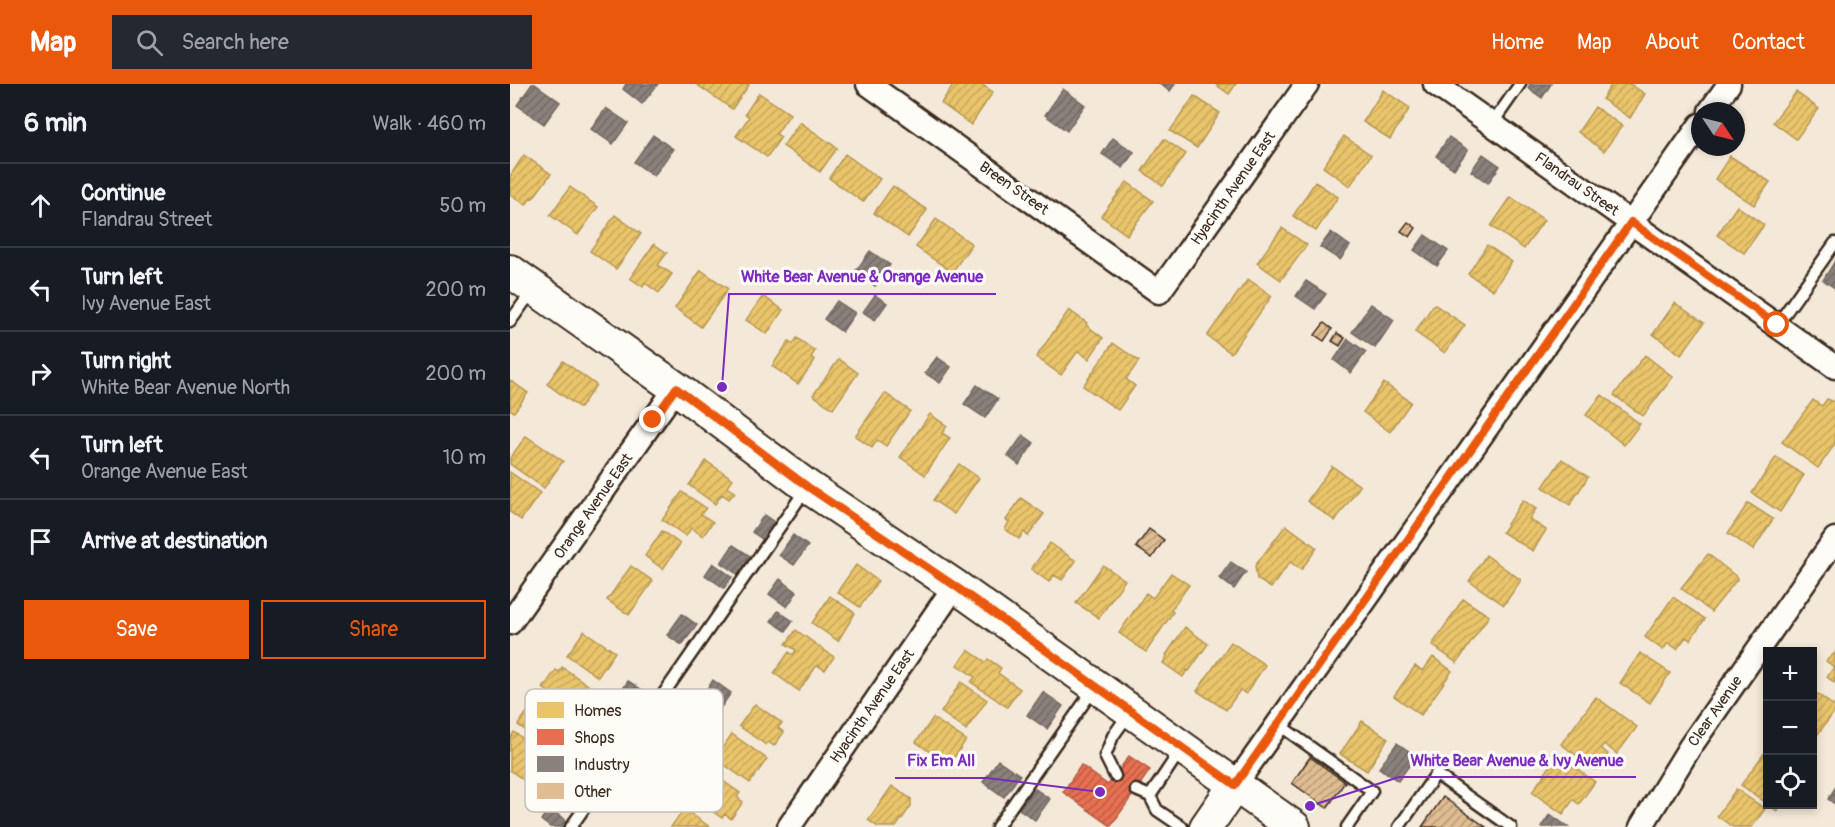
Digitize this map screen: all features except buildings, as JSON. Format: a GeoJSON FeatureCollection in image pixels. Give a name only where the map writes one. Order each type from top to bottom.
{"type":"FeatureCollection","features":[{"type":"Feature","properties":{"kind":"main road"},"geometry":{"type":"LineString","coordinates":[[522,279],[676,388],[808,487],[955,586],[1294,827]]}},
{"type":"Feature","properties":{"kind":"main road"},"geometry":{"type":"LineString","coordinates":[[1206,827],[1235,785]]}},
{"type":"Feature","properties":{"kind":"street","name":"Hyacinth Avenue East"},"geometry":{"type":"LineString","coordinates":[[1160,292],[1307,84]]}},
{"type":"Feature","properties":{"kind":"street","name":"Flandrau Street"},"geometry":{"type":"LineString","coordinates":[[1436,84],[1835,367]]}},
{"type":"Feature","properties":{"kind":"street"},"geometry":{"type":"LineString","coordinates":[[1716,102],[1729,84]]}},
{"type":"Feature","properties":{"kind":"street","name":"Breen Street"},"geometry":{"type":"LineString","coordinates":[[876,86],[1160,292]]}},
{"type":"Feature","properties":{"kind":"street"},"geometry":{"type":"LineString","coordinates":[[1235,785],[1691,138]]}},
{"type":"Feature","properties":{"kind":"street","name":"Orange Avenue East"},"geometry":{"type":"LineString","coordinates":[[510,623],[676,388]]}},
{"type":"Feature","properties":{"kind":"street","name":"Clear Avenue"},"geometry":{"type":"LineString","coordinates":[[1641,827],[1690,747],[1835,538]]}},
{"type":"Feature","properties":{"kind":"street","name":"Hyacinth Avenue East"},"geometry":{"type":"LineString","coordinates":[[789,827],[955,586]]}},
{"type":"Feature","properties":{"kind":"lane"},"geometry":{"type":"LineString","coordinates":[[1492,124],[1520,84]]}},
{"type":"Feature","properties":{"kind":"lane"},"geometry":{"type":"LineString","coordinates":[[1777,325],[1835,243]]}},
{"type":"Feature","properties":{"kind":"lane"},"geometry":{"type":"LineString","coordinates":[[510,322],[522,279]]}},
{"type":"Feature","properties":{"kind":"lane"},"geometry":{"type":"LineString","coordinates":[[667,689],[808,487]]}},
{"type":"Feature","properties":{"kind":"lane"},"geometry":{"type":"LineString","coordinates":[[997,827],[1095,687]]}},
{"type":"Feature","properties":{"kind":"lane"},"geometry":{"type":"LineString","coordinates":[[1115,776],[1105,756],[1113,736],[1130,712]]}},
{"type":"Feature","properties":{"kind":"lane"},"geometry":{"type":"LineString","coordinates":[[1278,724],[1372,791],[1347,827]]}},
{"type":"Feature","properties":{"kind":"lane"},"geometry":{"type":"LineString","coordinates":[[1150,796],[1182,748]]}},
{"type":"Feature","properties":{"kind":"lane"},"geometry":{"type":"LineString","coordinates":[[1399,827],[1436,774],[1510,827]]}},
{"type":"Feature","properties":{"kind":"lane"},"geometry":{"type":"LineString","coordinates":[[1136,790],[1150,796],[1157,810],[1182,827]]}},
{"type":"Feature","properties":{"kind":"lane"},"geometry":{"type":"LineString","coordinates":[[571,827],[581,812]]}},
{"type":"Feature","properties":{"kind":"place","name":"White Bear Avenue & Orange Avenue"},"geometry":{"type":"Point","coordinates":[722,387]}},
{"type":"Feature","properties":{"kind":"place","name":"Fix Em All"},"geometry":{"type":"Point","coordinates":[1100,792]}},
{"type":"Feature","properties":{"kind":"place","name":"White Bear Avenue & Ivy Avenue"},"geometry":{"type":"Point","coordinates":[1310,806]}},
{"type":"Feature","properties":{"kind":"route"},"geometry":{"type":"LineString","coordinates":[[653,420],[676,388],[808,487],[955,586],[1235,785],[1631,222],[1777,325]]}}]}
